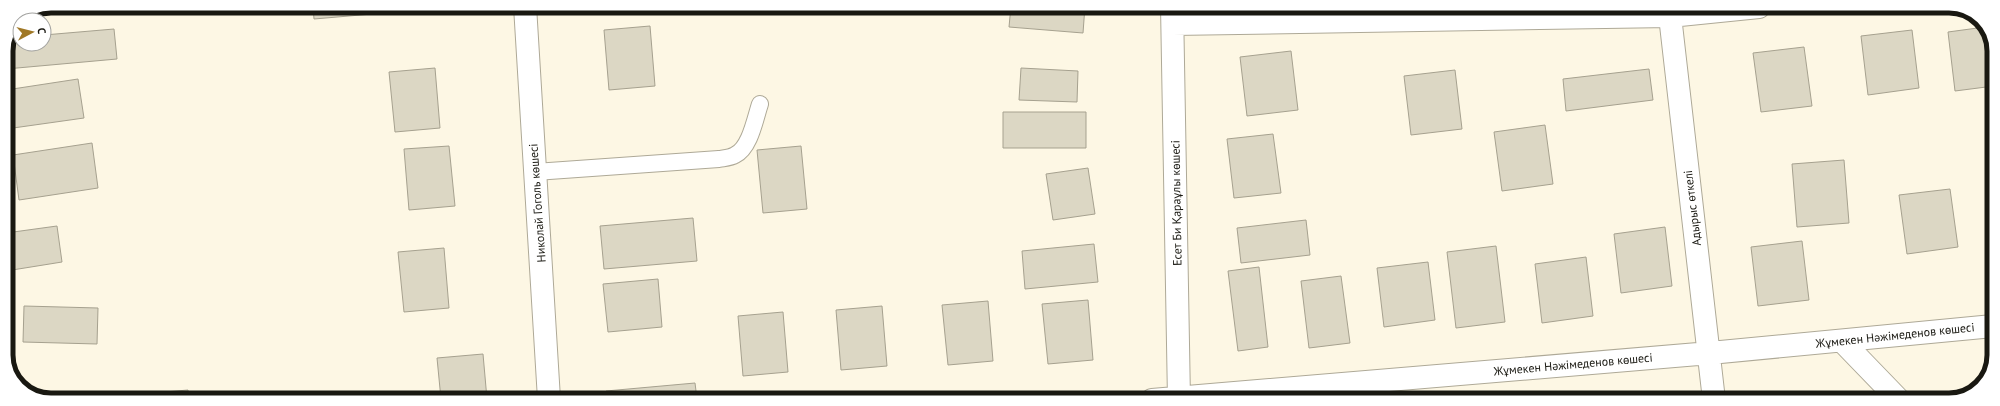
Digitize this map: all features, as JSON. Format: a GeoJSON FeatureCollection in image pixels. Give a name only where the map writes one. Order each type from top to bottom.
{"type":"FeatureCollection","features":[{"type":"Feature","properties":{"kind":"street","name":"Николай Гоголь көшесі"},"geometry":{"type":"LineString","coordinates":[[525,13],[549,393]]}},
{"type":"Feature","properties":{"kind":"street"},"geometry":{"type":"LineString","coordinates":[[1172,15],[1670,16],[1700,13]]}},
{"type":"Feature","properties":{"kind":"street","name":"Есет Би Қараұлы көшесі"},"geometry":{"type":"LineString","coordinates":[[1172,15],[1179,393]]}},
{"type":"Feature","properties":{"kind":"street","name":"Адырыс өткелі"},"geometry":{"type":"LineString","coordinates":[[1670,16],[1713,393]]}},
{"type":"Feature","properties":{"kind":"street","name":"Жұмекен Нәжімеденов көшесі"},"geometry":{"type":"LineString","coordinates":[[1238,393],[1710,353],[1987,327]]}},
{"type":"Feature","properties":{"kind":"street"},"geometry":{"type":"LineString","coordinates":[[1842,341],[1891,393]]}},
{"type":"Feature","properties":{"kind":"lane"},"geometry":{"type":"LineString","coordinates":[[535,172],[719,159],[735,155],[744,146],[748,138],[760,104]]}},
{"type":"Feature","properties":{"kind":"building"},"geometry":{"type":"Polygon","coordinates":[[[314,13],[384,13],[314,19],[314,13]]]}},
{"type":"Feature","properties":{"kind":"building"},"geometry":{"type":"Polygon","coordinates":[[[1010,13],[1084,13],[1083,33],[1009,27],[1010,13]]]}},
{"type":"Feature","properties":{"kind":"building"},"geometry":{"type":"Polygon","coordinates":[[[650,26],[655,86],[609,90],[604,30],[650,26]]]}},
{"type":"Feature","properties":{"kind":"building"},"geometry":{"type":"Polygon","coordinates":[[[1979,28],[1981,30],[1986,41],[1987,49],[1987,87],[1955,91],[1948,32],[1979,28]]]}},
{"type":"Feature","properties":{"kind":"building"},"geometry":{"type":"Polygon","coordinates":[[[114,29],[117,59],[13,68],[13,52],[52,52],[52,34],[114,29]]]}},
{"type":"Feature","properties":{"kind":"building"},"geometry":{"type":"Polygon","coordinates":[[[1912,30],[1919,88],[1868,95],[1861,36],[1912,30]]]}},
{"type":"Feature","properties":{"kind":"building"},"geometry":{"type":"Polygon","coordinates":[[[1804,47],[1812,106],[1761,112],[1753,53],[1804,47]]]}},
{"type":"Feature","properties":{"kind":"building"},"geometry":{"type":"Polygon","coordinates":[[[1291,51],[1298,110],[1247,116],[1240,57],[1291,51]]]}},
{"type":"Feature","properties":{"kind":"building"},"geometry":{"type":"Polygon","coordinates":[[[435,68],[440,128],[395,132],[389,72],[435,68]]]}},
{"type":"Feature","properties":{"kind":"building"},"geometry":{"type":"Polygon","coordinates":[[[1021,68],[1078,71],[1077,102],[1019,100],[1021,68]]]}},
{"type":"Feature","properties":{"kind":"building"},"geometry":{"type":"Polygon","coordinates":[[[1649,69],[1653,100],[1566,111],[1563,79],[1649,69]]]}},
{"type":"Feature","properties":{"kind":"building"},"geometry":{"type":"Polygon","coordinates":[[[1455,70],[1462,129],[1411,135],[1404,76],[1455,70]]]}},
{"type":"Feature","properties":{"kind":"building"},"geometry":{"type":"Polygon","coordinates":[[[78,79],[84,118],[13,128],[13,89],[78,79]]]}},
{"type":"Feature","properties":{"kind":"building"},"geometry":{"type":"Polygon","coordinates":[[[1003,112],[1086,112],[1086,148],[1003,148],[1003,112]]]}},
{"type":"Feature","properties":{"kind":"building"},"geometry":{"type":"Polygon","coordinates":[[[1545,125],[1553,184],[1502,191],[1494,132],[1545,125]]]}},
{"type":"Feature","properties":{"kind":"building"},"geometry":{"type":"Polygon","coordinates":[[[1273,134],[1281,193],[1234,198],[1227,139],[1273,134]]]}},
{"type":"Feature","properties":{"kind":"building"},"geometry":{"type":"Polygon","coordinates":[[[92,143],[98,188],[19,200],[13,155],[92,143]]]}},
{"type":"Feature","properties":{"kind":"building"},"geometry":{"type":"Polygon","coordinates":[[[449,146],[455,206],[409,210],[404,149],[449,146]]]}},
{"type":"Feature","properties":{"kind":"building"},"geometry":{"type":"Polygon","coordinates":[[[801,146],[807,209],[763,213],[757,150],[801,146]]]}},
{"type":"Feature","properties":{"kind":"building"},"geometry":{"type":"Polygon","coordinates":[[[1844,160],[1849,223],[1797,227],[1792,164],[1844,160]]]}},
{"type":"Feature","properties":{"kind":"building"},"geometry":{"type":"Polygon","coordinates":[[[1088,168],[1095,214],[1053,220],[1046,174],[1088,168]]]}},
{"type":"Feature","properties":{"kind":"building"},"geometry":{"type":"Polygon","coordinates":[[[1950,189],[1958,247],[1907,254],[1899,195],[1950,189]]]}},
{"type":"Feature","properties":{"kind":"building"},"geometry":{"type":"Polygon","coordinates":[[[693,218],[697,261],[604,269],[600,226],[693,218]]]}},
{"type":"Feature","properties":{"kind":"building"},"geometry":{"type":"Polygon","coordinates":[[[1306,220],[1310,255],[1241,263],[1237,228],[1306,220]]]}},
{"type":"Feature","properties":{"kind":"building"},"geometry":{"type":"Polygon","coordinates":[[[57,226],[62,262],[13,270],[13,232],[57,226]]]}},
{"type":"Feature","properties":{"kind":"building"},"geometry":{"type":"Polygon","coordinates":[[[1665,227],[1672,286],[1621,293],[1614,234],[1665,227]]]}},
{"type":"Feature","properties":{"kind":"building"},"geometry":{"type":"Polygon","coordinates":[[[1802,241],[1809,300],[1758,306],[1751,247],[1802,241]]]}},
{"type":"Feature","properties":{"kind":"building"},"geometry":{"type":"Polygon","coordinates":[[[1094,244],[1098,282],[1025,289],[1022,251],[1094,244]]]}},
{"type":"Feature","properties":{"kind":"building"},"geometry":{"type":"Polygon","coordinates":[[[1496,246],[1505,322],[1456,328],[1447,252],[1496,246]]]}},
{"type":"Feature","properties":{"kind":"building"},"geometry":{"type":"Polygon","coordinates":[[[444,248],[449,308],[404,312],[398,252],[444,248]]]}},
{"type":"Feature","properties":{"kind":"building"},"geometry":{"type":"Polygon","coordinates":[[[1586,257],[1593,316],[1542,323],[1535,264],[1586,257]]]}},
{"type":"Feature","properties":{"kind":"building"},"geometry":{"type":"Polygon","coordinates":[[[1428,262],[1435,320],[1384,327],[1377,268],[1428,262]]]}},
{"type":"Feature","properties":{"kind":"building"},"geometry":{"type":"Polygon","coordinates":[[[1259,267],[1268,347],[1238,351],[1228,271],[1259,267]]]}},
{"type":"Feature","properties":{"kind":"building"},"geometry":{"type":"Polygon","coordinates":[[[1341,276],[1350,343],[1309,348],[1301,281],[1341,276]]]}},
{"type":"Feature","properties":{"kind":"building"},"geometry":{"type":"Polygon","coordinates":[[[658,279],[662,327],[608,332],[603,284],[658,279]]]}},
{"type":"Feature","properties":{"kind":"building"},"geometry":{"type":"Polygon","coordinates":[[[1088,300],[1093,360],[1048,364],[1042,304],[1088,300]]]}},
{"type":"Feature","properties":{"kind":"building"},"geometry":{"type":"Polygon","coordinates":[[[988,301],[993,361],[948,365],[942,305],[988,301]]]}},
{"type":"Feature","properties":{"kind":"building"},"geometry":{"type":"Polygon","coordinates":[[[24,306],[98,308],[97,344],[23,342],[24,306]]]}},
{"type":"Feature","properties":{"kind":"building"},"geometry":{"type":"Polygon","coordinates":[[[882,306],[887,366],[841,370],[836,310],[882,306]]]}},
{"type":"Feature","properties":{"kind":"building"},"geometry":{"type":"Polygon","coordinates":[[[783,312],[788,372],[743,376],[738,316],[783,312]]]}},
{"type":"Feature","properties":{"kind":"building"},"geometry":{"type":"Polygon","coordinates":[[[483,354],[486,393],[440,393],[437,358],[483,354]]]}},
{"type":"Feature","properties":{"kind":"building"},"geometry":{"type":"Polygon","coordinates":[[[695,383],[696,393],[606,393],[606,391],[695,383]]]}},
{"type":"Feature","properties":{"kind":"building"},"geometry":{"type":"Polygon","coordinates":[[[188,390],[188,393],[154,393],[188,390]]]}}]}
